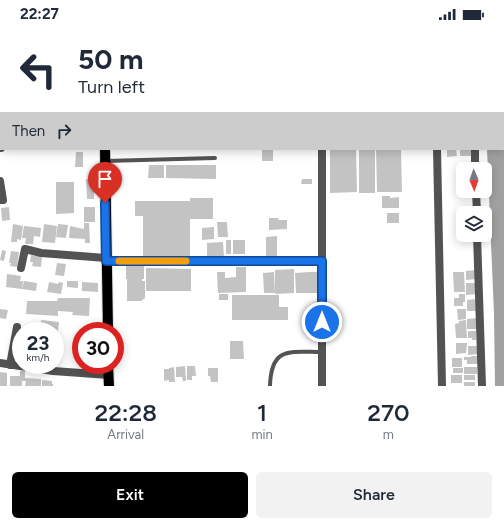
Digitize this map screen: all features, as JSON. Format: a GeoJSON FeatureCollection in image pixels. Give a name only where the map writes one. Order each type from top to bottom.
{"type":"FeatureCollection","features":[{"type":"Feature","properties":{"kind":"main road"},"geometry":{"type":"LineString","coordinates":[[105,150],[108,322]]}},
{"type":"Feature","properties":{"kind":"main road"},"geometry":{"type":"LineString","coordinates":[[109,374],[109,386]]}},
{"type":"Feature","properties":{"kind":"street"},"geometry":{"type":"LineString","coordinates":[[322,150],[322,386]]}},
{"type":"Feature","properties":{"kind":"street"},"geometry":{"type":"LineString","coordinates":[[437,150],[442,386]]}},
{"type":"Feature","properties":{"kind":"street"},"geometry":{"type":"LineString","coordinates":[[475,150],[475,162]]}},
{"type":"Feature","properties":{"kind":"street"},"geometry":{"type":"LineString","coordinates":[[0,181],[3,200],[0,200]]}},
{"type":"Feature","properties":{"kind":"street"},"geometry":{"type":"LineString","coordinates":[[477,242],[482,386]]}},
{"type":"Feature","properties":{"kind":"street"},"geometry":{"type":"LineString","coordinates":[[21,268],[25,249],[41,253],[106,260],[322,261]]}},
{"type":"Feature","properties":{"kind":"street"},"geometry":{"type":"LineString","coordinates":[[10,365],[12,354]]}},
{"type":"Feature","properties":{"kind":"street"},"geometry":{"type":"LineString","coordinates":[[0,363],[52,371],[72,371]]}},
{"type":"Feature","properties":{"kind":"lane"},"geometry":{"type":"LineString","coordinates":[[105,161],[215,158]]}},
{"type":"Feature","properties":{"kind":"lane"},"geometry":{"type":"LineString","coordinates":[[270,386],[275,361],[281,356],[291,352],[322,352]]}},
{"type":"Feature","properties":{"kind":"shaded area"},"geometry":{"type":"Polygon","coordinates":[[[487,150],[504,150],[504,386],[495,386],[491,242],[492,206],[489,206],[489,198],[492,198],[492,162],[488,162],[487,150]]]}},
{"type":"Feature","properties":{"kind":"building"},"geometry":{"type":"Polygon","coordinates":[[[262,150],[273,150],[273,161],[262,161],[262,150]]]}},
{"type":"Feature","properties":{"kind":"building"},"geometry":{"type":"Polygon","coordinates":[[[330,150],[356,150],[357,192],[330,193],[330,150]]]}},
{"type":"Feature","properties":{"kind":"building"},"geometry":{"type":"Polygon","coordinates":[[[359,150],[375,150],[375,193],[359,193],[359,150]]]}},
{"type":"Feature","properties":{"kind":"building"},"geometry":{"type":"Polygon","coordinates":[[[376,150],[401,150],[402,192],[377,192],[376,150]]]}},
{"type":"Feature","properties":{"kind":"building"},"geometry":{"type":"Polygon","coordinates":[[[447,150],[456,150],[457,156],[447,157],[447,150]]]}},
{"type":"Feature","properties":{"kind":"building"},"geometry":{"type":"Polygon","coordinates":[[[460,150],[472,150],[472,156],[460,156],[460,150]]]}},
{"type":"Feature","properties":{"kind":"building"},"geometry":{"type":"Polygon","coordinates":[[[76,152],[83,152],[83,167],[75,167],[76,152]]]}},
{"type":"Feature","properties":{"kind":"building"},"geometry":{"type":"Polygon","coordinates":[[[149,165],[164,165],[164,178],[148,178],[149,165]]]}},
{"type":"Feature","properties":{"kind":"building"},"geometry":{"type":"Polygon","coordinates":[[[166,165],[216,165],[216,179],[166,178],[166,165]]]}},
{"type":"Feature","properties":{"kind":"building"},"geometry":{"type":"Polygon","coordinates":[[[86,179],[91,179],[91,181],[94,181],[94,199],[87,199],[86,179]]]}},
{"type":"Feature","properties":{"kind":"building"},"geometry":{"type":"Polygon","coordinates":[[[302,179],[312,179],[312,184],[301,184],[302,179]]]}},
{"type":"Feature","properties":{"kind":"building"},"geometry":{"type":"Polygon","coordinates":[[[56,182],[74,182],[74,213],[56,214],[56,182]]]}},
{"type":"Feature","properties":{"kind":"building"},"geometry":{"type":"Polygon","coordinates":[[[382,196],[390,196],[390,198],[399,197],[399,208],[382,208],[382,196]]]}},
{"type":"Feature","properties":{"kind":"building"},"geometry":{"type":"Polygon","coordinates":[[[190,198],[213,198],[213,219],[190,219],[190,257],[143,257],[143,216],[135,216],[135,201],[190,201],[190,198]]]}},
{"type":"Feature","properties":{"kind":"building"},"geometry":{"type":"Polygon","coordinates":[[[9,207],[10,220],[2,221],[1,208],[9,207]]]}},
{"type":"Feature","properties":{"kind":"building"},"geometry":{"type":"Polygon","coordinates":[[[84,207],[95,207],[95,222],[84,222],[84,207]]]}},
{"type":"Feature","properties":{"kind":"building"},"geometry":{"type":"Polygon","coordinates":[[[387,213],[399,213],[399,223],[387,223],[387,213]]]}},
{"type":"Feature","properties":{"kind":"building"},"geometry":{"type":"Polygon","coordinates":[[[269,218],[287,220],[287,229],[269,230],[269,218]]]}},
{"type":"Feature","properties":{"kind":"building"},"geometry":{"type":"Polygon","coordinates":[[[217,222],[227,222],[228,237],[218,237],[217,222]]]}},
{"type":"Feature","properties":{"kind":"building"},"geometry":{"type":"Polygon","coordinates":[[[84,223],[89,223],[90,243],[85,243],[85,239],[69,238],[70,226],[84,229],[84,223]]]}},
{"type":"Feature","properties":{"kind":"building"},"geometry":{"type":"Polygon","coordinates":[[[13,224],[23,226],[21,240],[17,239],[17,242],[11,242],[13,224]]]}},
{"type":"Feature","properties":{"kind":"building"},"geometry":{"type":"Polygon","coordinates":[[[44,224],[57,226],[55,243],[42,242],[44,224]]]}},
{"type":"Feature","properties":{"kind":"building"},"geometry":{"type":"Polygon","coordinates":[[[58,224],[68,225],[66,238],[56,237],[58,224]]]}},
{"type":"Feature","properties":{"kind":"building"},"geometry":{"type":"Polygon","coordinates":[[[24,226],[41,228],[40,237],[34,236],[33,244],[25,244],[26,238],[22,238],[24,226]]]}},
{"type":"Feature","properties":{"kind":"building"},"geometry":{"type":"Polygon","coordinates":[[[214,227],[214,239],[202,240],[202,228],[214,227]]]}},
{"type":"Feature","properties":{"kind":"building"},"geometry":{"type":"Polygon","coordinates":[[[277,236],[277,257],[266,257],[266,237],[277,236]]]}},
{"type":"Feature","properties":{"kind":"building"},"geometry":{"type":"Polygon","coordinates":[[[226,240],[231,240],[231,254],[226,254],[226,240]]]}},
{"type":"Feature","properties":{"kind":"building"},"geometry":{"type":"Polygon","coordinates":[[[233,240],[245,240],[245,254],[233,254],[233,240]]]}},
{"type":"Feature","properties":{"kind":"building"},"geometry":{"type":"Polygon","coordinates":[[[223,242],[224,257],[207,257],[207,243],[223,242]]]}},
{"type":"Feature","properties":{"kind":"building"},"geometry":{"type":"Polygon","coordinates":[[[2,250],[6,251],[4,261],[0,260],[2,250]]]}},
{"type":"Feature","properties":{"kind":"building"},"geometry":{"type":"Polygon","coordinates":[[[11,251],[19,252],[17,267],[10,266],[11,251]]]}},
{"type":"Feature","properties":{"kind":"building"},"geometry":{"type":"Polygon","coordinates":[[[31,255],[42,257],[41,267],[32,266],[33,262],[30,262],[31,255]]]}},
{"type":"Feature","properties":{"kind":"building"},"geometry":{"type":"Polygon","coordinates":[[[57,263],[66,264],[64,276],[55,275],[57,263]]]}},
{"type":"Feature","properties":{"kind":"building"},"geometry":{"type":"Polygon","coordinates":[[[126,266],[144,266],[144,279],[142,279],[142,281],[145,281],[145,298],[141,301],[127,301],[126,266]]]}},
{"type":"Feature","properties":{"kind":"building"},"geometry":{"type":"Polygon","coordinates":[[[236,267],[246,267],[246,292],[218,293],[217,272],[225,272],[225,278],[236,277],[236,267]]]}},
{"type":"Feature","properties":{"kind":"building"},"geometry":{"type":"Polygon","coordinates":[[[146,268],[191,269],[191,291],[146,291],[146,268]]]}},
{"type":"Feature","properties":{"kind":"building"},"geometry":{"type":"Polygon","coordinates":[[[294,269],[294,293],[275,294],[275,270],[294,269]]]}},
{"type":"Feature","properties":{"kind":"building"},"geometry":{"type":"Polygon","coordinates":[[[477,270],[477,279],[466,280],[466,271],[477,270]]]}},
{"type":"Feature","properties":{"kind":"building"},"geometry":{"type":"Polygon","coordinates":[[[274,272],[275,293],[264,293],[263,273],[274,272]]]}},
{"type":"Feature","properties":{"kind":"building"},"geometry":{"type":"Polygon","coordinates":[[[319,272],[320,293],[296,293],[295,273],[319,272]]]}},
{"type":"Feature","properties":{"kind":"building"},"geometry":{"type":"Polygon","coordinates":[[[453,272],[464,272],[465,292],[454,292],[453,272]]]}},
{"type":"Feature","properties":{"kind":"building"},"geometry":{"type":"Polygon","coordinates":[[[7,274],[21,276],[20,281],[23,281],[22,289],[6,287],[7,274]]]}},
{"type":"Feature","properties":{"kind":"building"},"geometry":{"type":"Polygon","coordinates":[[[24,281],[37,283],[36,291],[22,289],[24,281]]]}},
{"type":"Feature","properties":{"kind":"building"},"geometry":{"type":"Polygon","coordinates":[[[67,281],[78,281],[78,288],[67,287],[67,281]]]}},
{"type":"Feature","properties":{"kind":"building"},"geometry":{"type":"Polygon","coordinates":[[[49,282],[58,284],[59,282],[63,283],[61,294],[47,292],[49,282]]]}},
{"type":"Feature","properties":{"kind":"building"},"geometry":{"type":"Polygon","coordinates":[[[82,282],[98,283],[98,292],[82,291],[82,282]]]}},
{"type":"Feature","properties":{"kind":"building"},"geometry":{"type":"Polygon","coordinates":[[[466,283],[476,283],[477,294],[466,295],[466,283]]]}},
{"type":"Feature","properties":{"kind":"building"},"geometry":{"type":"Polygon","coordinates":[[[219,294],[228,294],[228,300],[219,300],[219,294]]]}},
{"type":"Feature","properties":{"kind":"building"},"geometry":{"type":"Polygon","coordinates":[[[459,294],[465,294],[465,302],[463,302],[463,306],[454,306],[454,298],[459,298],[459,294]]]}},
{"type":"Feature","properties":{"kind":"building"},"geometry":{"type":"Polygon","coordinates":[[[232,295],[279,295],[279,307],[288,307],[288,320],[232,320],[232,295]]]}},
{"type":"Feature","properties":{"kind":"building"},"geometry":{"type":"Polygon","coordinates":[[[58,298],[90,298],[89,316],[72,315],[73,312],[58,311],[58,316],[26,314],[27,301],[57,301],[58,298]]]}},
{"type":"Feature","properties":{"kind":"building"},"geometry":{"type":"Polygon","coordinates":[[[467,300],[478,300],[478,311],[467,311],[467,300]]]}},
{"type":"Feature","properties":{"kind":"building"},"geometry":{"type":"Polygon","coordinates":[[[329,308],[337,308],[337,321],[329,321],[329,308]]]}},
{"type":"Feature","properties":{"kind":"building"},"geometry":{"type":"Polygon","coordinates":[[[0,309],[8,310],[6,319],[0,318],[0,309]]]}},
{"type":"Feature","properties":{"kind":"building"},"geometry":{"type":"Polygon","coordinates":[[[457,309],[466,309],[466,319],[458,320],[457,309]]]}},
{"type":"Feature","properties":{"kind":"building"},"geometry":{"type":"Polygon","coordinates":[[[478,318],[478,329],[467,329],[467,319],[478,318]]]}},
{"type":"Feature","properties":{"kind":"building"},"geometry":{"type":"Polygon","coordinates":[[[41,320],[59,322],[41,322],[41,320]]]}},
{"type":"Feature","properties":{"kind":"building"},"geometry":{"type":"Polygon","coordinates":[[[466,320],[467,338],[456,338],[455,324],[459,323],[459,321],[466,320]]]}},
{"type":"Feature","properties":{"kind":"building"},"geometry":{"type":"Polygon","coordinates":[[[468,331],[476,331],[476,340],[468,338],[468,331]]]}},
{"type":"Feature","properties":{"kind":"building"},"geometry":{"type":"Polygon","coordinates":[[[230,341],[243,341],[244,359],[230,359],[230,341]]]}},
{"type":"Feature","properties":{"kind":"building"},"geometry":{"type":"Polygon","coordinates":[[[456,343],[467,343],[466,353],[456,354],[456,343]]]}},
{"type":"Feature","properties":{"kind":"building"},"geometry":{"type":"Polygon","coordinates":[[[468,346],[478,346],[479,354],[468,355],[468,346]]]}},
{"type":"Feature","properties":{"kind":"building"},"geometry":{"type":"Polygon","coordinates":[[[479,356],[479,364],[467,364],[467,360],[464,360],[464,357],[479,356]]]}},
{"type":"Feature","properties":{"kind":"building"},"geometry":{"type":"Polygon","coordinates":[[[452,358],[462,358],[462,367],[452,367],[452,358]]]}},
{"type":"Feature","properties":{"kind":"building"},"geometry":{"type":"Polygon","coordinates":[[[185,366],[186,381],[183,381],[182,377],[176,377],[176,367],[185,366]]]}},
{"type":"Feature","properties":{"kind":"building"},"geometry":{"type":"Polygon","coordinates":[[[187,366],[195,366],[196,376],[192,376],[192,380],[187,380],[187,366]]]}},
{"type":"Feature","properties":{"kind":"building"},"geometry":{"type":"Polygon","coordinates":[[[174,367],[175,382],[169,382],[169,380],[164,381],[164,369],[174,367]]]}},
{"type":"Feature","properties":{"kind":"building"},"geometry":{"type":"Polygon","coordinates":[[[464,367],[477,367],[477,374],[464,374],[464,367]]]}},
{"type":"Feature","properties":{"kind":"building"},"geometry":{"type":"Polygon","coordinates":[[[208,368],[218,368],[218,382],[211,382],[210,376],[208,376],[208,368]]]}},
{"type":"Feature","properties":{"kind":"building"},"geometry":{"type":"Polygon","coordinates":[[[453,368],[463,368],[463,373],[453,373],[453,368]]]}},
{"type":"Feature","properties":{"kind":"building"},"geometry":{"type":"Polygon","coordinates":[[[0,372],[7,373],[7,386],[0,386],[0,372]]]}},
{"type":"Feature","properties":{"kind":"building"},"geometry":{"type":"Polygon","coordinates":[[[20,374],[25,374],[25,378],[41,379],[41,386],[25,386],[26,381],[22,381],[22,386],[10,386],[10,376],[20,376],[20,374]]]}},
{"type":"Feature","properties":{"kind":"building"},"geometry":{"type":"Polygon","coordinates":[[[451,375],[462,375],[462,383],[451,383],[451,375]]]}},
{"type":"Feature","properties":{"kind":"building"},"geometry":{"type":"Polygon","coordinates":[[[464,375],[475,375],[475,380],[464,380],[464,375]]]}},
{"type":"Feature","properties":{"kind":"building"},"geometry":{"type":"Polygon","coordinates":[[[42,380],[52,381],[53,386],[42,386],[42,380]]]}},
{"type":"Feature","properties":{"kind":"building"},"geometry":{"type":"Polygon","coordinates":[[[464,382],[475,382],[475,386],[464,386],[464,382]]]}},
{"type":"Feature","properties":{"kind":"slow traffic"},"geometry":{"type":"LineString","coordinates":[[119,261],[186,261]]}},
{"type":"Feature","properties":{"kind":"route"},"geometry":{"type":"LineString","coordinates":[[105,203],[106,261],[322,261],[322,322]]}}]}
